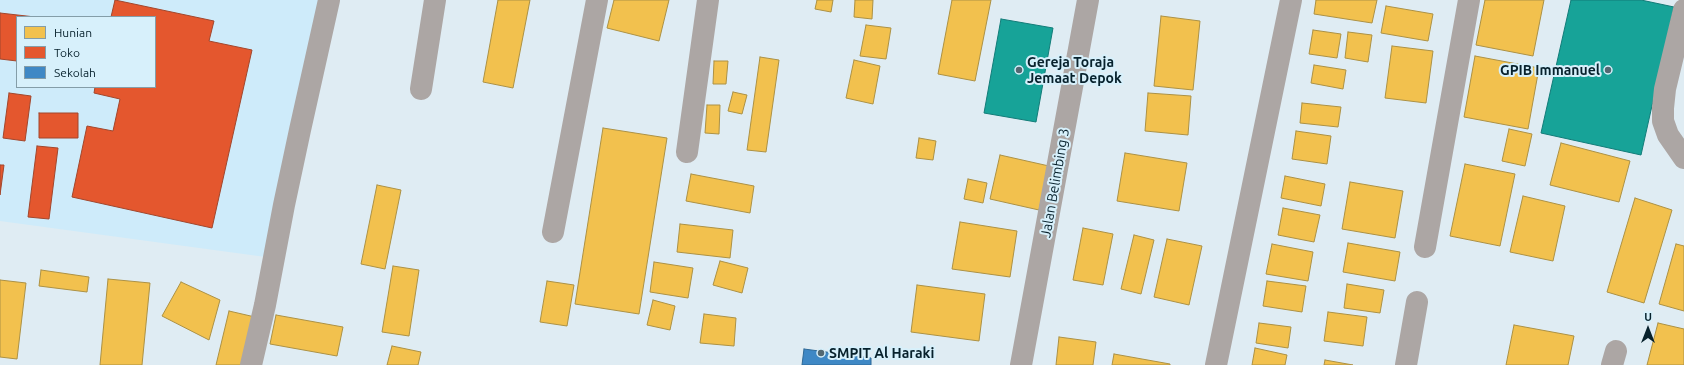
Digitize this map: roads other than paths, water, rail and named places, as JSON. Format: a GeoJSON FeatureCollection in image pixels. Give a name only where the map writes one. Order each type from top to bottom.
{"type":"FeatureCollection","features":[{"type":"Feature","properties":{"kind":"street"},"geometry":{"type":"LineString","coordinates":[[251,365],[265,305],[298,138],[329,0]]}},
{"type":"Feature","properties":{"kind":"street"},"geometry":{"type":"LineString","coordinates":[[421,89],[435,0]]}},
{"type":"Feature","properties":{"kind":"street"},"geometry":{"type":"LineString","coordinates":[[553,232],[597,0]]}},
{"type":"Feature","properties":{"kind":"street"},"geometry":{"type":"LineString","coordinates":[[687,152],[708,0]]}},
{"type":"Feature","properties":{"kind":"street","name":"Jalan Belimbing 3"},"geometry":{"type":"LineString","coordinates":[[1022,365],[1088,0]]}},
{"type":"Feature","properties":{"kind":"street"},"geometry":{"type":"LineString","coordinates":[[1216,365],[1291,0]]}},
{"type":"Feature","properties":{"kind":"street"},"geometry":{"type":"LineString","coordinates":[[1425,248],[1469,0]]}},
{"type":"Feature","properties":{"kind":"street"},"geometry":{"type":"LineString","coordinates":[[1684,10],[1665,89],[1663,108],[1663,121],[1668,135],[1684,158]]}},
{"type":"Feature","properties":{"kind":"street"},"geometry":{"type":"LineString","coordinates":[[1406,365],[1417,302]]}},
{"type":"Feature","properties":{"kind":"place","name":"Gereja Toraja Jemaat Depok"},"geometry":{"type":"Point","coordinates":[1019,70]}},
{"type":"Feature","properties":{"kind":"place","name":"GPIB Immanuel"},"geometry":{"type":"Point","coordinates":[1608,70]}},
{"type":"Feature","properties":{"kind":"place","name":"SMPIT Al Haraki"},"geometry":{"type":"Point","coordinates":[821,353]}}]}
